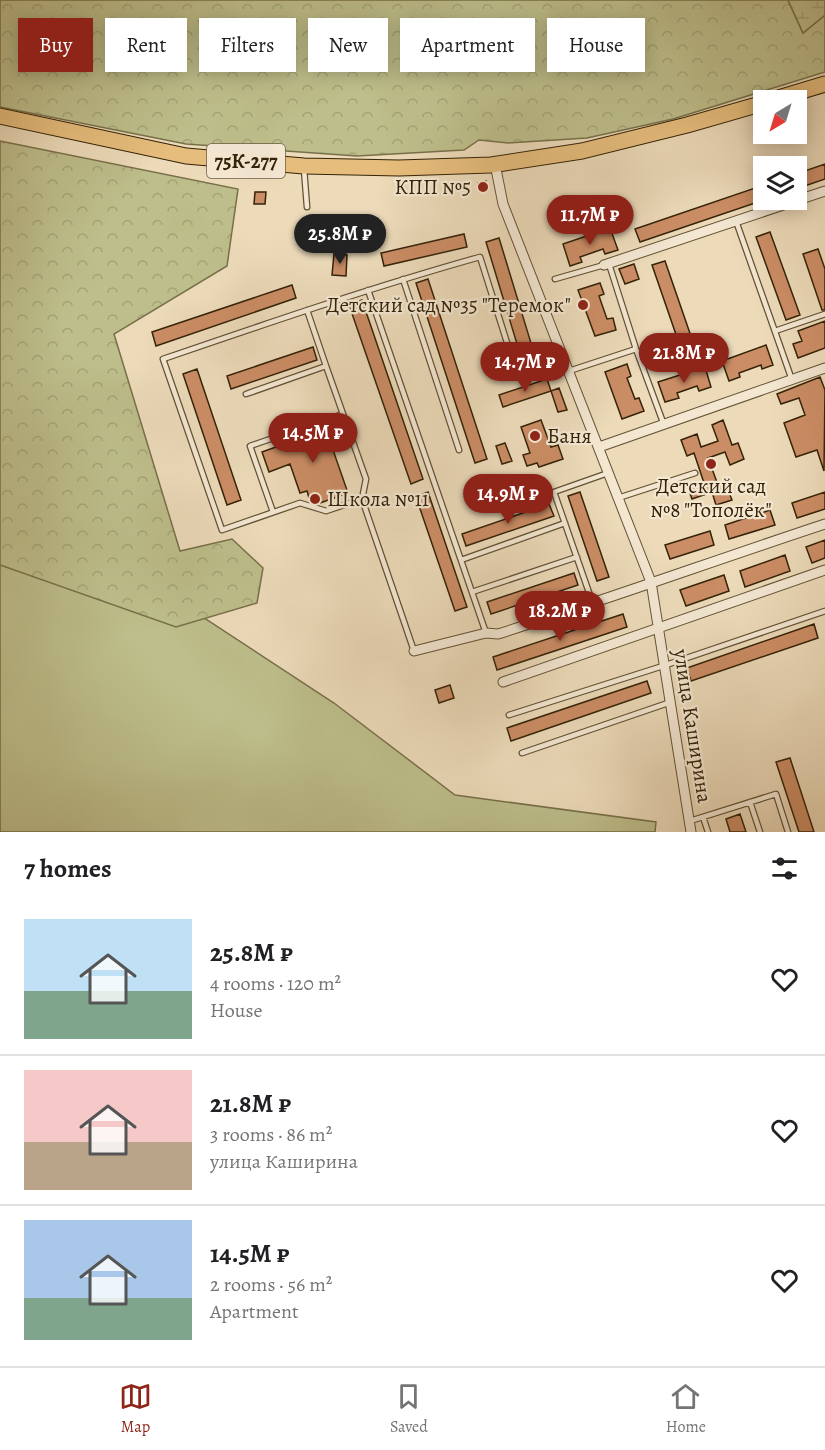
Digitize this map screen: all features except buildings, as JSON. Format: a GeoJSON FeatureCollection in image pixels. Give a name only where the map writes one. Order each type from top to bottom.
{"type":"FeatureCollection","features":[{"type":"Feature","properties":{"kind":"main road"},"geometry":{"type":"LineString","coordinates":[[805,90],[825,84]]}},
{"type":"Feature","properties":{"kind":"main road","name":"75К-277"},"geometry":{"type":"LineString","coordinates":[[0,116],[186,156],[304,166],[399,168],[495,164],[582,151],[753,106]]}},
{"type":"Feature","properties":{"kind":"street","name":"улица Каширина"},"geometry":{"type":"LineString","coordinates":[[495,164],[503,204],[651,582],[660,626],[691,832]]}},
{"type":"Feature","properties":{"kind":"street"},"geometry":{"type":"LineString","coordinates":[[606,265],[825,191]]}},
{"type":"Feature","properties":{"kind":"street"},"geometry":{"type":"LineString","coordinates":[[599,447],[825,369]]}},
{"type":"Feature","properties":{"kind":"street"},"geometry":{"type":"LineString","coordinates":[[414,651],[486,633],[498,634],[593,604],[651,582],[825,524]]}},
{"type":"Feature","properties":{"kind":"street","name":"улица Каширина"},"geometry":{"type":"LineString","coordinates":[[503,682],[825,570]]}},
{"type":"Feature","properties":{"kind":"lane"},"geometry":{"type":"LineString","coordinates":[[304,166],[307,207]]}},
{"type":"Feature","properties":{"kind":"lane"},"geometry":{"type":"LineString","coordinates":[[736,221],[792,380]]}},
{"type":"Feature","properties":{"kind":"lane"},"geometry":{"type":"LineString","coordinates":[[362,499],[326,511],[300,503],[222,530],[163,359],[368,290],[480,257],[515,368],[562,354]]}},
{"type":"Feature","properties":{"kind":"lane"},"geometry":{"type":"LineString","coordinates":[[555,279],[606,265],[664,425]]}},
{"type":"Feature","properties":{"kind":"lane"},"geometry":{"type":"LineString","coordinates":[[403,279],[459,450]]}},
{"type":"Feature","properties":{"kind":"lane"},"geometry":{"type":"LineString","coordinates":[[368,290],[486,633]]}},
{"type":"Feature","properties":{"kind":"lane"},"geometry":{"type":"LineString","coordinates":[[307,310],[366,479],[362,499],[414,651]]}},
{"type":"Feature","properties":{"kind":"lane"},"geometry":{"type":"LineString","coordinates":[[775,331],[825,314]]}},
{"type":"Feature","properties":{"kind":"lane"},"geometry":{"type":"LineString","coordinates":[[568,371],[636,349]]}},
{"type":"Feature","properties":{"kind":"lane"},"geometry":{"type":"LineString","coordinates":[[246,394],[326,366]]}},
{"type":"Feature","properties":{"kind":"lane"},"geometry":{"type":"LineString","coordinates":[[273,512],[250,446],[343,414]]}},
{"type":"Feature","properties":{"kind":"lane"},"geometry":{"type":"LineString","coordinates":[[593,604],[554,492],[609,472]]}},
{"type":"Feature","properties":{"kind":"lane"},"geometry":{"type":"LineString","coordinates":[[618,498],[695,473]]}},
{"type":"Feature","properties":{"kind":"lane"},"geometry":{"type":"LineString","coordinates":[[461,560],[565,523]]}},
{"type":"Feature","properties":{"kind":"lane"},"geometry":{"type":"LineString","coordinates":[[472,592],[577,557]]}},
{"type":"Feature","properties":{"kind":"lane"},"geometry":{"type":"LineString","coordinates":[[509,715],[666,666],[825,612]]}},
{"type":"Feature","properties":{"kind":"lane"},"geometry":{"type":"LineString","coordinates":[[522,753],[671,702]]}},
{"type":"Feature","properties":{"kind":"lane"},"geometry":{"type":"LineString","coordinates":[[690,821],[776,794],[788,832]]}},
{"type":"Feature","properties":{"kind":"lane"},"geometry":{"type":"LineString","coordinates":[[750,802],[760,832]]}},
{"type":"Feature","properties":{"kind":"lane"},"geometry":{"type":"LineString","coordinates":[[703,817],[708,832]]}},
{"type":"Feature","properties":{"kind":"green space"},"geometry":{"type":"Polygon","coordinates":[[[0,0],[788,0],[803,33],[825,15],[825,72],[767,90],[753,90],[753,94],[673,119],[587,138],[508,143],[479,140],[464,150],[357,156],[186,144],[0,107],[0,0]]]}},
{"type":"Feature","properties":{"kind":"green space"},"geometry":{"type":"Polygon","coordinates":[[[788,0],[825,0],[825,15],[803,33],[788,0]]]}},
{"type":"Feature","properties":{"kind":"green space"},"geometry":{"type":"Polygon","coordinates":[[[0,141],[238,189],[227,266],[114,334],[180,551],[232,539],[263,568],[257,603],[176,627],[0,565],[0,141]]]}},
{"type":"Feature","properties":{"kind":"green space"},"geometry":{"type":"Polygon","coordinates":[[[0,521],[76,534],[334,703],[455,795],[656,822],[655,832],[0,832],[0,521]]]}},
{"type":"Feature","properties":{"kind":"place","name":"КПП №5"},"geometry":{"type":"Point","coordinates":[483,187]}},
{"type":"Feature","properties":{"kind":"place","name":"Детский сад №35 \"Теремок\""},"geometry":{"type":"Point","coordinates":[583,305]}},
{"type":"Feature","properties":{"kind":"place","name":"Баня"},"geometry":{"type":"Point","coordinates":[535,436]}},
{"type":"Feature","properties":{"kind":"place","name":"Детский сад №8 \"Тополёк\""},"geometry":{"type":"Point","coordinates":[711,464]}},
{"type":"Feature","properties":{"kind":"place","name":"Школа №11"},"geometry":{"type":"Point","coordinates":[315,499]}}]}
